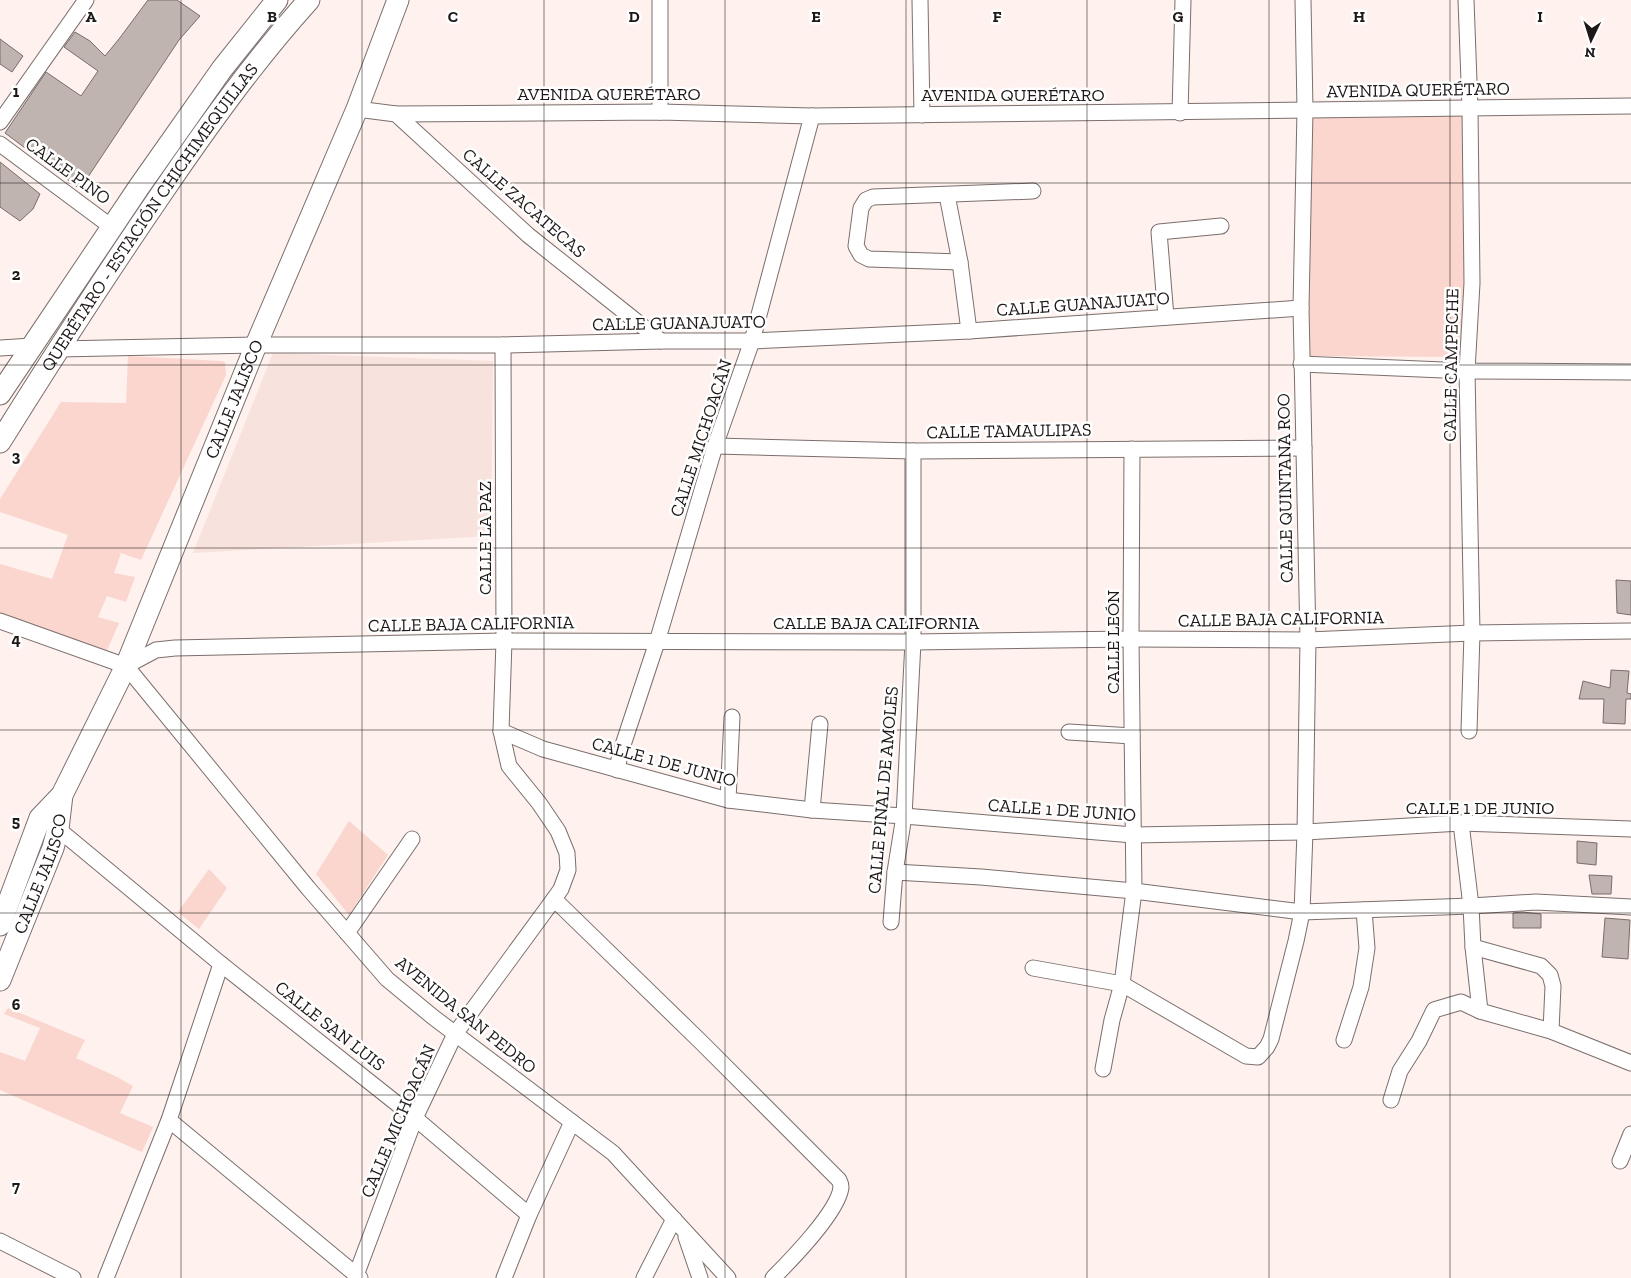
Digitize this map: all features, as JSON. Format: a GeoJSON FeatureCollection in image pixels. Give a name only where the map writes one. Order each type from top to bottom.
{"type":"FeatureCollection","features":[{"type":"Feature","properties":{"kind":"street"},"geometry":{"type":"LineString","coordinates":[[0,122],[86,0]]}},
{"type":"Feature","properties":{"kind":"street","name":"QUERÉTARO - ESTACIÓN CHICHIMEQUILLAS"},"geometry":{"type":"LineString","coordinates":[[0,394],[139,187],[222,69],[277,0]]}},
{"type":"Feature","properties":{"kind":"street","name":"QUERÉTARO - ESTACIÓN CHICHIMEQUILLAS"},"geometry":{"type":"LineString","coordinates":[[0,442],[111,267],[222,106],[274,39],[309,0]]}},
{"type":"Feature","properties":{"kind":"street"},"geometry":{"type":"LineString","coordinates":[[660,0],[660,112]]}},
{"type":"Feature","properties":{"kind":"street"},"geometry":{"type":"LineString","coordinates":[[920,0],[922,115]]}},
{"type":"Feature","properties":{"kind":"street"},"geometry":{"type":"LineString","coordinates":[[1180,113],[1183,0]]}},
{"type":"Feature","properties":{"kind":"street","name":"CALLE QUINTANA ROO"},"geometry":{"type":"LineString","coordinates":[[1122,984],[1232,1050],[1246,1056],[1258,1058],[1271,1039],[1302,912],[1308,640],[1301,364],[1306,110],[1303,0]]}},
{"type":"Feature","properties":{"kind":"street","name":"CALLE CAMPECHE"},"geometry":{"type":"LineString","coordinates":[[1466,0],[1470,109],[1472,283],[1467,370],[1472,633],[1469,731]]}},
{"type":"Feature","properties":{"kind":"street","name":"CALLE JALISCO"},"geometry":{"type":"LineString","coordinates":[[0,925],[5,902],[49,823],[126,666],[256,345],[357,109],[397,1]]}},
{"type":"Feature","properties":{"kind":"street","name":"AVENIDA QUERÉTARO"},"geometry":{"type":"LineString","coordinates":[[396,114],[660,112],[812,116],[1631,106]]}},
{"type":"Feature","properties":{"kind":"street"},"geometry":{"type":"LineString","coordinates":[[357,109],[396,114]]}},
{"type":"Feature","properties":{"kind":"street","name":"CALLE ZACATECAS"},"geometry":{"type":"LineString","coordinates":[[396,114],[528,235],[661,341]]}},
{"type":"Feature","properties":{"kind":"street","name":"CALLE MICHOACÁN"},"geometry":{"type":"LineString","coordinates":[[617,770],[620,754],[658,642],[715,446],[752,341],[812,116]]}},
{"type":"Feature","properties":{"kind":"street","name":"CALLE PINO"},"geometry":{"type":"LineString","coordinates":[[0,144],[113,228]]}},
{"type":"Feature","properties":{"kind":"street"},"geometry":{"type":"LineString","coordinates":[[960,262],[869,258],[861,255],[856,246],[861,208],[866,200],[873,197],[1033,191]]}},
{"type":"Feature","properties":{"kind":"street"},"geometry":{"type":"LineString","coordinates":[[947,195],[960,262],[969,330]]}},
{"type":"Feature","properties":{"kind":"street"},"geometry":{"type":"LineString","coordinates":[[1166,317],[1159,232],[1221,226]]}},
{"type":"Feature","properties":{"kind":"street","name":"CALLE GUANAJUATO"},"geometry":{"type":"LineString","coordinates":[[58,349],[256,345],[503,345],[752,341],[969,330],[1301,308]]}},
{"type":"Feature","properties":{"kind":"street","name":"CALLE LA PAZ"},"geometry":{"type":"LineString","coordinates":[[501,730],[504,641],[503,345]]}},
{"type":"Feature","properties":{"kind":"street"},"geometry":{"type":"LineString","coordinates":[[0,348],[32,346]]}},
{"type":"Feature","properties":{"kind":"street"},"geometry":{"type":"LineString","coordinates":[[1301,364],[1467,370],[1631,372]]}},
{"type":"Feature","properties":{"kind":"street","name":"CALLE TAMAULIPAS"},"geometry":{"type":"LineString","coordinates":[[715,446],[913,451],[1304,448]]}},
{"type":"Feature","properties":{"kind":"street","name":"CALLE LEÓN"},"geometry":{"type":"LineString","coordinates":[[1132,449],[1133,835]]}},
{"type":"Feature","properties":{"kind":"street","name":"CALLE PINAL DE AMOLES"},"geometry":{"type":"LineString","coordinates":[[891,922],[895,872],[904,816],[914,642],[913,451]]}},
{"type":"Feature","properties":{"kind":"street"},"geometry":{"type":"LineString","coordinates":[[0,621],[126,666]]}},
{"type":"Feature","properties":{"kind":"street","name":"CALLE BAJA CALIFORNIA"},"geometry":{"type":"LineString","coordinates":[[126,666],[156,650],[504,641],[914,642],[1131,639],[1308,640],[1472,633],[1631,631]]}},
{"type":"Feature","properties":{"kind":"street","name":"AVENIDA SAN PEDRO"},"geometry":{"type":"LineString","coordinates":[[126,666],[308,888],[387,979],[455,1034],[613,1153],[728,1278]]}},
{"type":"Feature","properties":{"kind":"street"},"geometry":{"type":"LineString","coordinates":[[728,800],[732,717]]}},
{"type":"Feature","properties":{"kind":"street"},"geometry":{"type":"LineString","coordinates":[[812,810],[820,724]]}},
{"type":"Feature","properties":{"kind":"street","name":"CALLE MICHOACÁN"},"geometry":{"type":"LineString","coordinates":[[357,1277],[415,1118],[455,1034],[554,900],[561,889],[568,870],[567,853],[558,831],[539,803],[509,766],[501,730]]}},
{"type":"Feature","properties":{"kind":"street","name":"CALLE 1 DE JUNIO"},"geometry":{"type":"LineString","coordinates":[[501,730],[544,749],[728,800],[812,810],[1133,835],[1305,832],[1461,823],[1631,829]]}},
{"type":"Feature","properties":{"kind":"street"},"geometry":{"type":"LineString","coordinates":[[1069,732],[1132,736]]}},
{"type":"Feature","properties":{"kind":"street","name":"CALLE JALISCO"},"geometry":{"type":"LineString","coordinates":[[0,980],[53,848],[49,823]]}},
{"type":"Feature","properties":{"kind":"street","name":"CALLE SAN LUIS"},"geometry":{"type":"LineString","coordinates":[[49,823],[221,964],[415,1118],[529,1215]]}},
{"type":"Feature","properties":{"kind":"street"},"geometry":{"type":"LineString","coordinates":[[1461,823],[1471,906],[1473,947],[1480,1011]]}},
{"type":"Feature","properties":{"kind":"street"},"geometry":{"type":"LineString","coordinates":[[1103,1069],[1112,1020],[1122,984],[1134,891],[1133,835]]}},
{"type":"Feature","properties":{"kind":"street"},"geometry":{"type":"LineString","coordinates":[[347,933],[412,838]]}},
{"type":"Feature","properties":{"kind":"street"},"geometry":{"type":"LineString","coordinates":[[895,872],[981,877],[1134,891],[1302,912],[1536,902],[1631,907]]}},
{"type":"Feature","properties":{"kind":"street"},"geometry":{"type":"LineString","coordinates":[[554,900],[701,1042],[839,1180],[842,1186],[836,1203],[825,1219],[772,1278]]}},
{"type":"Feature","properties":{"kind":"street"},"geometry":{"type":"LineString","coordinates":[[1344,1040],[1362,987],[1367,948],[1364,910]]}},
{"type":"Feature","properties":{"kind":"street"},"geometry":{"type":"LineString","coordinates":[[1473,947],[1541,966],[1550,975],[1553,986],[1551,1031]]}},
{"type":"Feature","properties":{"kind":"street"},"geometry":{"type":"LineString","coordinates":[[106,1278],[169,1120],[221,964]]}},
{"type":"Feature","properties":{"kind":"street"},"geometry":{"type":"LineString","coordinates":[[1033,968],[1122,984]]}},
{"type":"Feature","properties":{"kind":"street"},"geometry":{"type":"LineString","coordinates":[[1391,1100],[1400,1071],[1419,1041],[1434,1010],[1461,1002],[1480,1011],[1551,1031],[1631,1063]]}},
{"type":"Feature","properties":{"kind":"street"},"geometry":{"type":"LineString","coordinates":[[169,1120],[357,1277]]}},
{"type":"Feature","properties":{"kind":"street"},"geometry":{"type":"LineString","coordinates":[[504,1278],[529,1215],[572,1122]]}},
{"type":"Feature","properties":{"kind":"street"},"geometry":{"type":"LineString","coordinates":[[1620,1161],[1631,1134]]}},
{"type":"Feature","properties":{"kind":"street"},"geometry":{"type":"LineString","coordinates":[[644,1278],[674,1219]]}},
{"type":"Feature","properties":{"kind":"street"},"geometry":{"type":"LineString","coordinates":[[685,1232],[700,1278]]}},
{"type":"Feature","properties":{"kind":"street"},"geometry":{"type":"LineString","coordinates":[[0,1241],[73,1278]]}},
{"type":"Feature","properties":{"kind":"shaded area"},"geometry":{"type":"Polygon","coordinates":[[[1468,112],[1468,357],[1305,356],[1307,113],[1468,112]]]}},
{"type":"Feature","properties":{"kind":"shaded area"},"geometry":{"type":"Polygon","coordinates":[[[273,353],[493,361],[491,536],[193,553],[273,353]]]}},
{"type":"Feature","properties":{"kind":"shaded area"},"geometry":{"type":"Polygon","coordinates":[[[128,356],[220,361],[225,362],[226,375],[141,560],[121,553],[114,573],[135,577],[126,602],[107,596],[98,617],[119,623],[105,655],[0,614],[0,564],[52,579],[68,535],[0,512],[0,499],[61,402],[126,403],[128,356]]]}},
{"type":"Feature","properties":{"kind":"shaded area"},"geometry":{"type":"Polygon","coordinates":[[[349,821],[388,855],[349,915],[316,874],[349,821]]]}},
{"type":"Feature","properties":{"kind":"shaded area"},"geometry":{"type":"Polygon","coordinates":[[[209,869],[227,888],[199,929],[178,912],[209,869]]]}},
{"type":"Feature","properties":{"kind":"shaded area"},"geometry":{"type":"Polygon","coordinates":[[[8,1008],[85,1040],[76,1058],[133,1086],[120,1113],[153,1127],[142,1152],[0,1090],[0,1052],[25,1061],[40,1028],[4,1014],[8,1008]]]}},
{"type":"Feature","properties":{"kind":"building"},"geometry":{"type":"Polygon","coordinates":[[[148,0],[177,0],[200,16],[179,40],[80,189],[5,133],[46,72],[81,96],[98,71],[64,47],[75,32],[90,41],[105,56],[148,0]]]}},
{"type":"Feature","properties":{"kind":"building"},"geometry":{"type":"Polygon","coordinates":[[[0,39],[23,56],[12,72],[0,64],[0,39]]]}},
{"type":"Feature","properties":{"kind":"building"},"geometry":{"type":"Polygon","coordinates":[[[0,162],[40,194],[33,209],[20,221],[0,207],[0,162]]]}},
{"type":"Feature","properties":{"kind":"building"},"geometry":{"type":"Polygon","coordinates":[[[1616,580],[1631,581],[1631,615],[1617,613],[1616,580]]]}},
{"type":"Feature","properties":{"kind":"building"},"geometry":{"type":"Polygon","coordinates":[[[1611,670],[1629,671],[1627,693],[1631,694],[1631,699],[1626,699],[1625,724],[1603,723],[1604,699],[1579,699],[1583,681],[1610,688],[1611,670]]]}},
{"type":"Feature","properties":{"kind":"building"},"geometry":{"type":"Polygon","coordinates":[[[1577,841],[1597,843],[1596,865],[1577,863],[1577,841]]]}},
{"type":"Feature","properties":{"kind":"building"},"geometry":{"type":"Polygon","coordinates":[[[1589,875],[1612,876],[1611,894],[1592,894],[1589,875]]]}},
{"type":"Feature","properties":{"kind":"building"},"geometry":{"type":"Polygon","coordinates":[[[1513,913],[1541,914],[1541,928],[1513,928],[1513,913]]]}},
{"type":"Feature","properties":{"kind":"building"},"geometry":{"type":"Polygon","coordinates":[[[1605,918],[1630,920],[1628,959],[1602,957],[1605,918]]]}}]}
